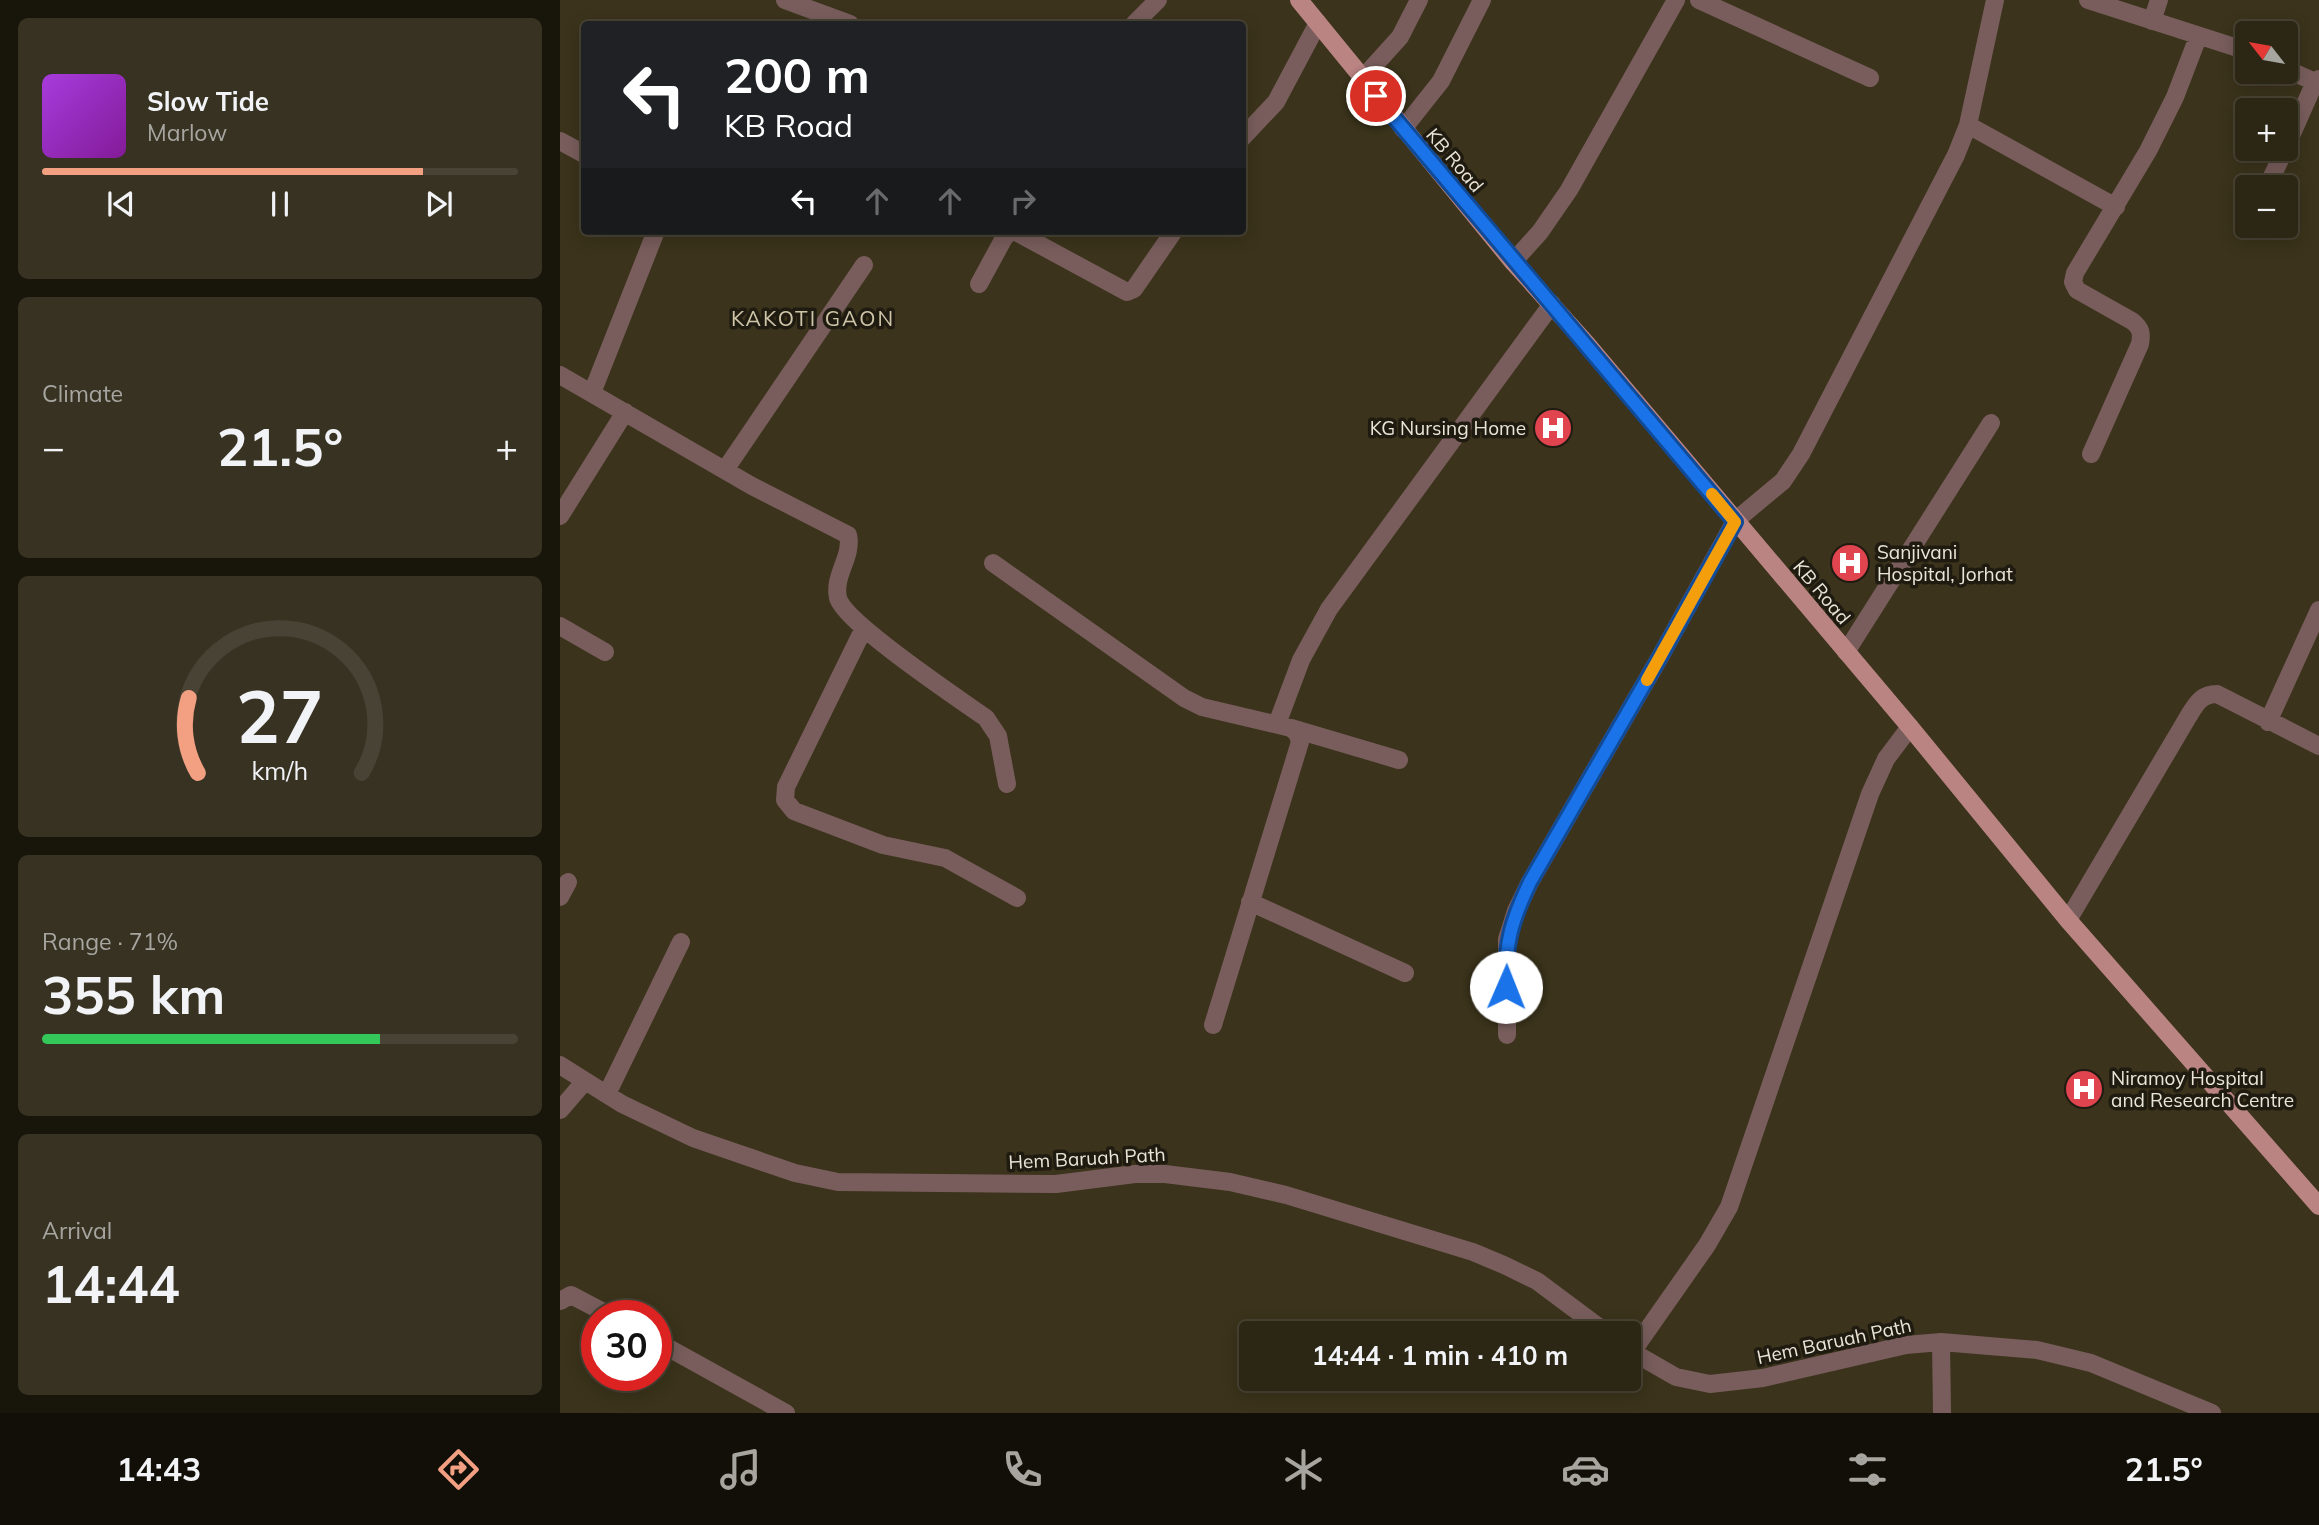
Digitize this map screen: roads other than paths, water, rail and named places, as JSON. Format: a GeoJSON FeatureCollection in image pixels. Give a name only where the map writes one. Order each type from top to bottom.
{"type":"FeatureCollection","features":[{"type":"Feature","properties":{"kind":"main road","name":"KB Road"},"geometry":{"type":"LineString","coordinates":[[1299,0],[1513,262],[1552,304],[1910,727],[2068,920],[2319,1206]]}},
{"type":"Feature","properties":{"kind":"street"},"geometry":{"type":"LineString","coordinates":[[785,0],[841,21]]}},
{"type":"Feature","properties":{"kind":"street"},"geometry":{"type":"LineString","coordinates":[[1137,21],[1158,0]]}},
{"type":"Feature","properties":{"kind":"street"},"geometry":{"type":"LineString","coordinates":[[1362,79],[1400,37],[1419,0]]}},
{"type":"Feature","properties":{"kind":"street"},"geometry":{"type":"LineString","coordinates":[[1403,129],[1441,81],[1482,0]]}},
{"type":"Feature","properties":{"kind":"street"},"geometry":{"type":"LineString","coordinates":[[1513,262],[1540,232],[1564,197],[1676,0]]}},
{"type":"Feature","properties":{"kind":"street"},"geometry":{"type":"LineString","coordinates":[[1699,0],[1870,78]]}},
{"type":"Feature","properties":{"kind":"street"},"geometry":{"type":"LineString","coordinates":[[1507,1035],[1507,939],[1516,911],[1735,522],[1771,493],[1793,469],[1937,193],[1968,125],[1995,0]]}},
{"type":"Feature","properties":{"kind":"street"},"geometry":{"type":"LineString","coordinates":[[2088,0],[2235,48]]}},
{"type":"Feature","properties":{"kind":"street"},"geometry":{"type":"LineString","coordinates":[[2152,22],[2159,0]]}},
{"type":"Feature","properties":{"kind":"street"},"geometry":{"type":"LineString","coordinates":[[1246,134],[1276,102],[1318,23]]}},
{"type":"Feature","properties":{"kind":"street"},"geometry":{"type":"LineString","coordinates":[[2091,454],[2142,334],[2139,326],[2077,290],[2073,282],[2076,272],[2116,207],[2162,123],[2198,37]]}},
{"type":"Feature","properties":{"kind":"street"},"geometry":{"type":"LineString","coordinates":[[2298,73],[2317,80],[2298,120]]}},
{"type":"Feature","properties":{"kind":"street"},"geometry":{"type":"LineString","coordinates":[[1968,125],[2116,207]]}},
{"type":"Feature","properties":{"kind":"street"},"geometry":{"type":"LineString","coordinates":[[560,141],[581,152]]}},
{"type":"Feature","properties":{"kind":"street"},"geometry":{"type":"LineString","coordinates":[[592,393],[654,235]]}},
{"type":"Feature","properties":{"kind":"street"},"geometry":{"type":"LineString","coordinates":[[979,284],[1007,235]]}},
{"type":"Feature","properties":{"kind":"street"},"geometry":{"type":"LineString","coordinates":[[1022,235],[1126,292],[1134,289],[1171,235]]}},
{"type":"Feature","properties":{"kind":"street"},"geometry":{"type":"LineString","coordinates":[[725,470],[864,265]]}},
{"type":"Feature","properties":{"kind":"street"},"geometry":{"type":"LineString","coordinates":[[1284,726],[1301,660],[1329,609],[1552,304]]}},
{"type":"Feature","properties":{"kind":"street"},"geometry":{"type":"LineString","coordinates":[[560,375],[752,486],[848,535],[850,549],[837,588],[843,607],[864,628],[986,718],[998,736],[1007,784]]}},
{"type":"Feature","properties":{"kind":"street"},"geometry":{"type":"LineString","coordinates":[[560,516],[625,412]]}},
{"type":"Feature","properties":{"kind":"street"},"geometry":{"type":"LineString","coordinates":[[1846,652],[1991,423]]}},
{"type":"Feature","properties":{"kind":"street"},"geometry":{"type":"LineString","coordinates":[[993,563],[1184,698],[1202,707],[1284,726],[1399,760]]}},
{"type":"Feature","properties":{"kind":"street"},"geometry":{"type":"LineString","coordinates":[[2268,722],[2319,610]]}},
{"type":"Feature","properties":{"kind":"street"},"geometry":{"type":"LineString","coordinates":[[560,626],[605,652]]}},
{"type":"Feature","properties":{"kind":"street"},"geometry":{"type":"LineString","coordinates":[[864,628],[786,787],[785,800],[794,811],[870,841],[899,850],[945,858],[1017,898]]}},
{"type":"Feature","properties":{"kind":"street"},"geometry":{"type":"LineString","coordinates":[[2068,920],[2198,701],[2207,694],[2217,694],[2319,746]]}},
{"type":"Feature","properties":{"kind":"street"},"geometry":{"type":"LineString","coordinates":[[1213,1025],[1300,742],[1297,733],[1284,726]]}},
{"type":"Feature","properties":{"kind":"street"},"geometry":{"type":"LineString","coordinates":[[1641,1337],[1707,1245],[1728,1207],[1873,787],[1886,759],[1910,727]]}},
{"type":"Feature","properties":{"kind":"street"},"geometry":{"type":"LineString","coordinates":[[1250,902],[1405,973]]}},
{"type":"Feature","properties":{"kind":"street"},"geometry":{"type":"LineString","coordinates":[[607,1094],[681,942]]}},
{"type":"Feature","properties":{"kind":"street","name":"Hem Baruah Path"},"geometry":{"type":"LineString","coordinates":[[560,1065],[658,1123],[693,1139],[795,1173],[838,1182],[1056,1184],[1135,1174],[1165,1174],[1230,1182],[1273,1192],[1460,1248],[1504,1265],[1537,1281],[1591,1321]]}},
{"type":"Feature","properties":{"kind":"street"},"geometry":{"type":"LineString","coordinates":[[560,1110],[585,1081]]}},
{"type":"Feature","properties":{"kind":"street"},"geometry":{"type":"LineString","coordinates":[[560,1301],[571,1295],[581,1300]]}},
{"type":"Feature","properties":{"kind":"street"},"geometry":{"type":"LineString","coordinates":[[1941,1342],[1942,1413]]}},
{"type":"Feature","properties":{"kind":"street","name":"Hem Baruah Path"},"geometry":{"type":"LineString","coordinates":[[1641,1357],[1676,1377],[1710,1384],[1763,1378],[1906,1345],[1941,1342],[2037,1350],[2061,1354],[2122,1374],[2212,1413]]}},
{"type":"Feature","properties":{"kind":"street"},"geometry":{"type":"LineString","coordinates":[[672,1350],[786,1413]]}},
{"type":"Feature","properties":{"kind":"place","name":"KG Nursing Home"},"geometry":{"type":"Point","coordinates":[1553,428]}},
{"type":"Feature","properties":{"kind":"place","name":"Sanjivani Hospital, Jorhat"},"geometry":{"type":"Point","coordinates":[1850,563]}},
{"type":"Feature","properties":{"kind":"place","name":"Niramoy Hospital and Research Centre"},"geometry":{"type":"Point","coordinates":[2084,1089]}},
{"type":"Feature","properties":{"kind":"district","name":"KAKOTI GAON"},"geometry":{"type":"Point","coordinates":[813,319]}}]}
